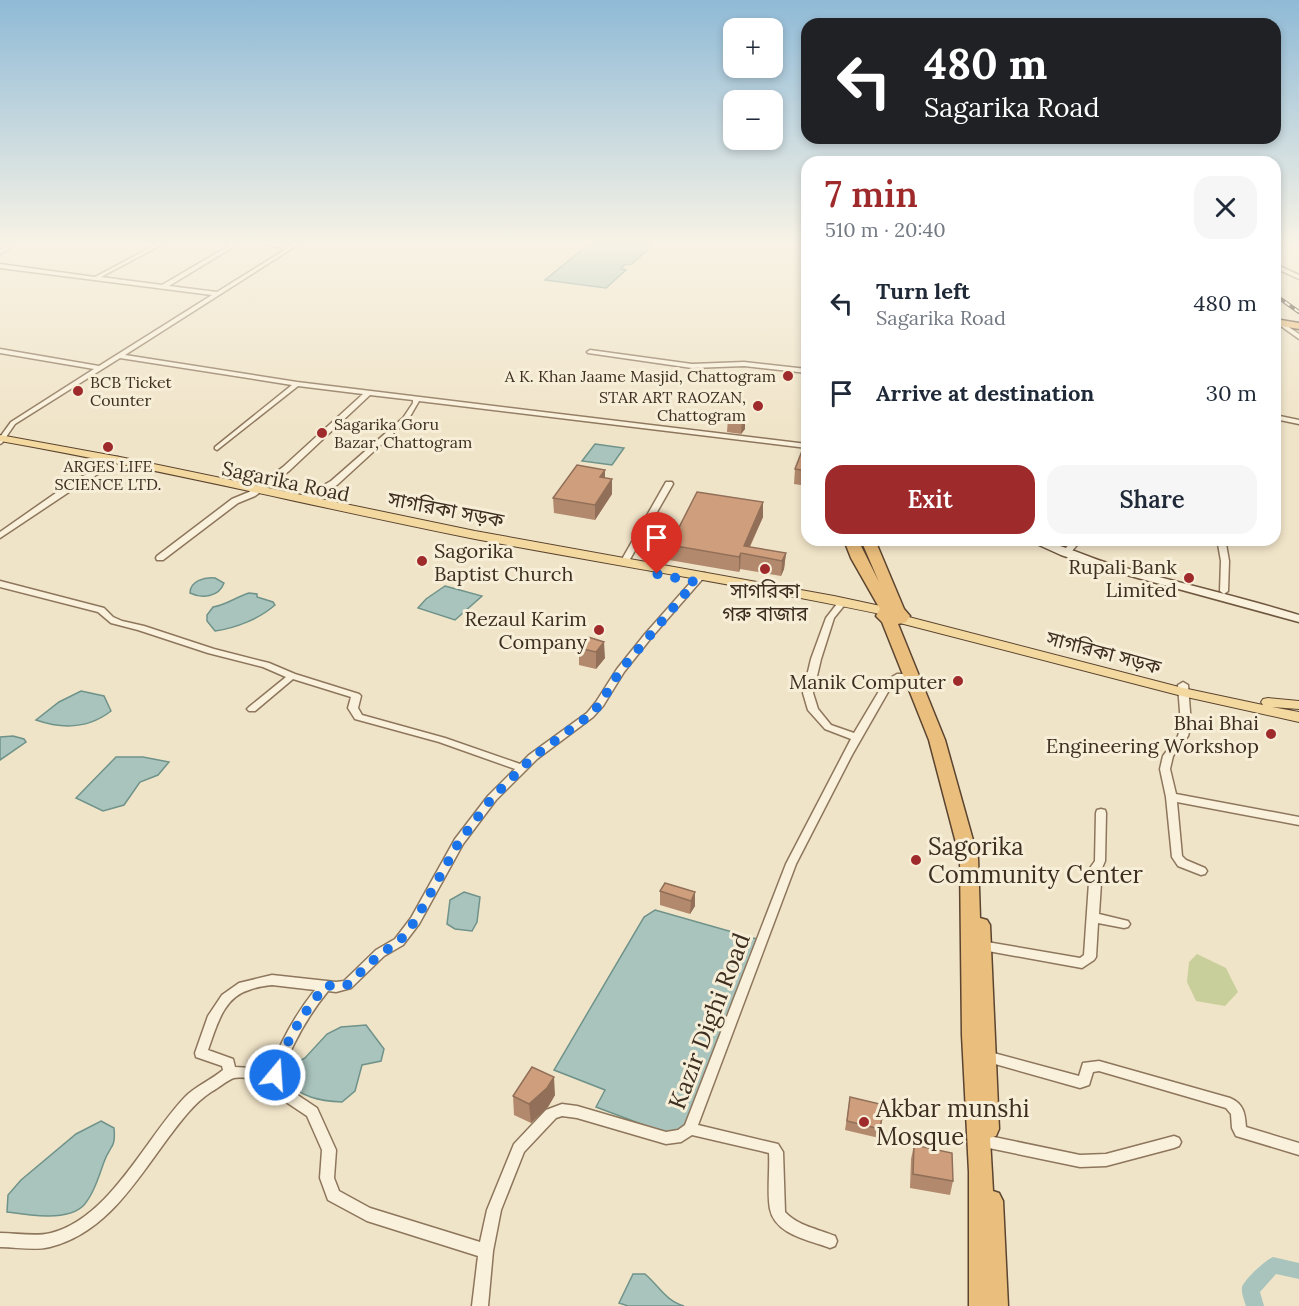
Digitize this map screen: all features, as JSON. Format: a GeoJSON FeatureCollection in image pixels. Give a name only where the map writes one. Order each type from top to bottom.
{"type":"FeatureCollection","features":[{"type":"Feature","properties":{"kind":"highway"},"geometry":{"type":"LineString","coordinates":[[1281,322],[1299,324]]}},
{"type":"Feature","properties":{"kind":"highway"},"geometry":{"type":"LineString","coordinates":[[853,546],[858,558],[893,615],[942,727],[977,846],[995,1306]]}},
{"type":"Feature","properties":{"kind":"highway"},"geometry":{"type":"LineString","coordinates":[[870,546],[913,677],[937,740],[969,858],[972,1035],[981,1172],[982,1306]]}},
{"type":"Feature","properties":{"kind":"main road","name":"Sagarika Road"},"geometry":{"type":"LineString","coordinates":[[1,441],[114,462],[544,552],[893,615]]}},
{"type":"Feature","properties":{"kind":"main road","name":"সাগরিকা সড়ক"},"geometry":{"type":"LineString","coordinates":[[255,492],[306,499],[544,552],[625,561],[698,578]]}},
{"type":"Feature","properties":{"kind":"main road"},"geometry":{"type":"LineString","coordinates":[[1049,546],[1092,562],[1260,606],[1299,619]]}},
{"type":"Feature","properties":{"kind":"main road"},"geometry":{"type":"LineString","coordinates":[[1077,546],[1110,562],[1299,612]]}},
{"type":"Feature","properties":{"kind":"main road","name":"সাগরিকা সড়ক"},"geometry":{"type":"LineString","coordinates":[[893,615],[1299,717]]}},
{"type":"Feature","properties":{"kind":"main road","name":"সাগরিকা সড়ক"},"geometry":{"type":"LineString","coordinates":[[1183,688],[1299,705]]}},
{"type":"Feature","properties":{"kind":"street"},"geometry":{"type":"LineString","coordinates":[[1,441],[13,423],[200,305]]}},
{"type":"Feature","properties":{"kind":"street"},"geometry":{"type":"LineString","coordinates":[[1281,324],[1299,337]]}},
{"type":"Feature","properties":{"kind":"street"},"geometry":{"type":"LineString","coordinates":[[0,351],[100,368]]}},
{"type":"Feature","properties":{"kind":"street"},"geometry":{"type":"LineString","coordinates":[[590,352],[692,366],[744,364],[801,370]]}},
{"type":"Feature","properties":{"kind":"street"},"geometry":{"type":"LineString","coordinates":[[118,356],[297,384],[801,445]]}},
{"type":"Feature","properties":{"kind":"street"},"geometry":{"type":"LineString","coordinates":[[217,448],[297,384]]}},
{"type":"Feature","properties":{"kind":"street"},"geometry":{"type":"LineString","coordinates":[[160,558],[235,501],[255,492],[286,469],[368,393]]}},
{"type":"Feature","properties":{"kind":"street"},"geometry":{"type":"LineString","coordinates":[[306,499],[334,483],[405,419],[416,403],[416,399]]}},
{"type":"Feature","properties":{"kind":"street"},"geometry":{"type":"LineString","coordinates":[[1281,418],[1299,422]]}},
{"type":"Feature","properties":{"kind":"street"},"geometry":{"type":"LineString","coordinates":[[0,536],[66,490],[114,462]]}},
{"type":"Feature","properties":{"kind":"street"},"geometry":{"type":"LineString","coordinates":[[625,561],[669,484]]}},
{"type":"Feature","properties":{"kind":"street"},"geometry":{"type":"LineString","coordinates":[[1222,546],[1225,561],[1224,591]]}},
{"type":"Feature","properties":{"kind":"street"},"geometry":{"type":"LineString","coordinates":[[230,1072],[228,1063],[201,1053],[212,1020],[226,998],[243,986],[272,980],[336,987],[347,985],[380,954],[399,942],[415,921],[459,842],[492,798],[533,757],[590,715],[600,704],[627,662],[698,578]]}},
{"type":"Feature","properties":{"kind":"street"},"geometry":{"type":"LineString","coordinates":[[0,585],[101,610],[109,620],[140,627],[166,638],[220,654],[273,667],[356,696],[353,708],[358,717],[442,740],[522,768]]}},
{"type":"Feature","properties":{"kind":"street"},"geometry":{"type":"LineString","coordinates":[[841,605],[830,618],[816,658],[808,693],[813,710],[828,727],[857,738]]}},
{"type":"Feature","properties":{"kind":"street"},"geometry":{"type":"LineString","coordinates":[[252,709],[292,675]]}},
{"type":"Feature","properties":{"kind":"street","name":"Kazir Dighi Road"},"geometry":{"type":"LineString","coordinates":[[480,1306],[486,1251],[494,1210],[519,1148],[551,1114],[562,1110],[577,1112],[666,1138],[681,1136],[690,1129],[791,864],[888,684],[897,677],[913,677]]}},
{"type":"Feature","properties":{"kind":"street"},"geometry":{"type":"LineString","coordinates":[[1183,688],[1186,725],[1183,736],[1168,756],[1165,769],[1171,797],[1177,857],[1182,863],[1201,871]]}},
{"type":"Feature","properties":{"kind":"street"},"geometry":{"type":"LineString","coordinates":[[1171,797],[1299,820]]}},
{"type":"Feature","properties":{"kind":"street"},"geometry":{"type":"LineString","coordinates":[[981,946],[1087,962],[1096,868],[1100,861],[1101,813]]}},
{"type":"Feature","properties":{"kind":"street"},"geometry":{"type":"LineString","coordinates":[[1092,917],[1124,924]]}},
{"type":"Feature","properties":{"kind":"street"},"geometry":{"type":"LineString","coordinates":[[326,985],[301,1016],[285,1045],[275,1075],[282,1092],[312,1112],[329,1150],[327,1178],[333,1195],[367,1214],[486,1251]]}},
{"type":"Feature","properties":{"kind":"street"},"geometry":{"type":"LineString","coordinates":[[986,1056],[1080,1082],[1084,1081],[1088,1067],[1099,1065],[1208,1096],[1235,1107],[1238,1112],[1239,1128],[1242,1132],[1299,1149]]}},
{"type":"Feature","properties":{"kind":"street"},"geometry":{"type":"LineString","coordinates":[[230,1072],[275,1075]]}},
{"type":"Feature","properties":{"kind":"street"},"geometry":{"type":"LineString","coordinates":[[0,1239],[50,1241],[73,1233],[114,1200],[191,1099],[223,1080],[230,1072]]}},
{"type":"Feature","properties":{"kind":"street"},"geometry":{"type":"LineString","coordinates":[[690,1129],[774,1148],[779,1218],[786,1224],[830,1241]]}},
{"type":"Feature","properties":{"kind":"street"},"geometry":{"type":"LineString","coordinates":[[989,1142],[1080,1161],[1106,1160],[1174,1142]]}},
{"type":"Feature","properties":{"kind":"green space"},"geometry":{"type":"Polygon","coordinates":[[[1197,954],[1226,968],[1238,992],[1225,1006],[1196,1001],[1187,982],[1189,962],[1197,954]]]}},
{"type":"Feature","properties":{"kind":"water"},"geometry":{"type":"Polygon","coordinates":[[[595,444],[624,448],[612,465],[582,461],[595,444]]]}},
{"type":"Feature","properties":{"kind":"water"},"geometry":{"type":"Polygon","coordinates":[[[215,578],[224,583],[222,588],[214,594],[200,596],[190,593],[192,585],[198,581],[215,578]]]}},
{"type":"Feature","properties":{"kind":"water"},"geometry":{"type":"Polygon","coordinates":[[[445,586],[482,596],[455,620],[418,608],[426,599],[445,586]]]}},
{"type":"Feature","properties":{"kind":"water"},"geometry":{"type":"Polygon","coordinates":[[[249,593],[257,594],[257,597],[273,602],[275,605],[262,615],[247,622],[215,631],[207,621],[207,615],[213,607],[249,593]]]}},
{"type":"Feature","properties":{"kind":"water"},"geometry":{"type":"Polygon","coordinates":[[[81,691],[104,696],[111,711],[93,721],[75,726],[55,725],[36,720],[59,702],[81,691]]]}},
{"type":"Feature","properties":{"kind":"water"},"geometry":{"type":"Polygon","coordinates":[[[13,736],[24,739],[26,742],[0,760],[0,737],[13,736]]]}},
{"type":"Feature","properties":{"kind":"water"},"geometry":{"type":"Polygon","coordinates":[[[116,757],[143,757],[169,762],[158,775],[140,782],[124,805],[103,811],[76,798],[116,757]]]}},
{"type":"Feature","properties":{"kind":"water"},"geometry":{"type":"Polygon","coordinates":[[[464,892],[480,897],[477,922],[472,931],[455,929],[447,924],[450,900],[464,892]]]}},
{"type":"Feature","properties":{"kind":"water"},"geometry":{"type":"Polygon","coordinates":[[[655,910],[757,939],[687,1127],[665,1133],[596,1107],[605,1090],[554,1070],[644,917],[655,910]]]}},
{"type":"Feature","properties":{"kind":"water"},"geometry":{"type":"Polygon","coordinates":[[[366,1025],[384,1049],[381,1061],[362,1065],[355,1091],[342,1102],[311,1097],[284,1080],[292,1065],[305,1058],[327,1034],[341,1027],[366,1025]]]}},
{"type":"Feature","properties":{"kind":"water"},"geometry":{"type":"Polygon","coordinates":[[[101,1121],[114,1128],[114,1140],[93,1190],[84,1205],[68,1214],[47,1216],[7,1212],[8,1195],[21,1180],[76,1134],[101,1121]]]}},
{"type":"Feature","properties":{"kind":"water"},"geometry":{"type":"Polygon","coordinates":[[[633,1274],[645,1274],[667,1297],[684,1306],[628,1306],[619,1303],[633,1274]]]}},
{"type":"Feature","properties":{"kind":"building"},"geometry":{"type":"Polygon","coordinates":[[[732,412],[745,414],[742,419],[728,418],[732,412]]]}},
{"type":"Feature","properties":{"kind":"building"},"geometry":{"type":"Polygon","coordinates":[[[801,454],[801,470],[795,469],[801,454]]]}},
{"type":"Feature","properties":{"kind":"building"},"geometry":{"type":"Polygon","coordinates":[[[577,465],[605,470],[600,477],[612,479],[595,505],[553,498],[577,465]]]}},
{"type":"Feature","properties":{"kind":"building"},"geometry":{"type":"Polygon","coordinates":[[[697,492],[763,502],[744,546],[786,553],[782,561],[741,553],[739,557],[670,545],[697,492]]]}},
{"type":"Feature","properties":{"kind":"building"},"geometry":{"type":"Polygon","coordinates":[[[588,637],[604,642],[596,652],[579,648],[588,637]]]}},
{"type":"Feature","properties":{"kind":"building"},"geometry":{"type":"Polygon","coordinates":[[[665,883],[695,892],[691,901],[660,891],[665,883]]]}},
{"type":"Feature","properties":{"kind":"building"},"geometry":{"type":"Polygon","coordinates":[[[532,1067],[554,1077],[547,1088],[529,1104],[513,1096],[532,1067]]]}},
{"type":"Feature","properties":{"kind":"building"},"geometry":{"type":"Polygon","coordinates":[[[850,1097],[884,1105],[880,1129],[847,1121],[850,1097]]]}},
{"type":"Feature","properties":{"kind":"building"},"geometry":{"type":"Polygon","coordinates":[[[914,1145],[952,1153],[953,1181],[913,1174],[914,1145]]]}},
{"type":"Feature","properties":{"kind":"waterway"},"geometry":{"type":"LineString","coordinates":[[1255,1306],[1250,1290],[1273,1265],[1299,1271]]}},
{"type":"Feature","properties":{"kind":"railway"},"geometry":{"type":"LineString","coordinates":[[1289,305],[1299,312]]}},
{"type":"Feature","properties":{"kind":"place","name":"A K. Khan Jaame Masjid, Chattogram"},"geometry":{"type":"Point","coordinates":[788,376]}},
{"type":"Feature","properties":{"kind":"place","name":"BCB Ticket Counter"},"geometry":{"type":"Point","coordinates":[78,391]}},
{"type":"Feature","properties":{"kind":"place","name":"STAR ART RAOZAN, Chattogram"},"geometry":{"type":"Point","coordinates":[758,406]}},
{"type":"Feature","properties":{"kind":"place","name":"Sagarika Goru Bazar, Chattogram"},"geometry":{"type":"Point","coordinates":[322,433]}},
{"type":"Feature","properties":{"kind":"place","name":"ARGES LIFE SCIENCE LTD."},"geometry":{"type":"Point","coordinates":[108,447]}},
{"type":"Feature","properties":{"kind":"place","name":"Sagorika Baptist Church"},"geometry":{"type":"Point","coordinates":[422,561]}},
{"type":"Feature","properties":{"kind":"place","name":"সাগরিকা গরু বাজার"},"geometry":{"type":"Point","coordinates":[765,569]}},
{"type":"Feature","properties":{"kind":"place","name":"Rupali Bank Limited"},"geometry":{"type":"Point","coordinates":[1189,578]}},
{"type":"Feature","properties":{"kind":"place","name":"Rezaul Karim Company"},"geometry":{"type":"Point","coordinates":[599,630]}},
{"type":"Feature","properties":{"kind":"place","name":"Manik Computer"},"geometry":{"type":"Point","coordinates":[958,681]}},
{"type":"Feature","properties":{"kind":"place","name":"Bhai Bhai Engineering Workshop"},"geometry":{"type":"Point","coordinates":[1271,734]}},
{"type":"Feature","properties":{"kind":"place","name":"Sagorika Community Center"},"geometry":{"type":"Point","coordinates":[916,860]}},
{"type":"Feature","properties":{"kind":"place","name":"Akbar munshi Mosque"},"geometry":{"type":"Point","coordinates":[864,1122]}},
{"type":"Feature","properties":{"kind":"route"},"geometry":{"type":"LineString","coordinates":[[275,1075],[285,1045],[301,1016],[326,985],[336,987],[347,985],[380,954],[399,942],[415,921],[459,842],[492,798],[533,757],[590,715],[600,704],[620,671],[695,582],[657,574]]}}]}
